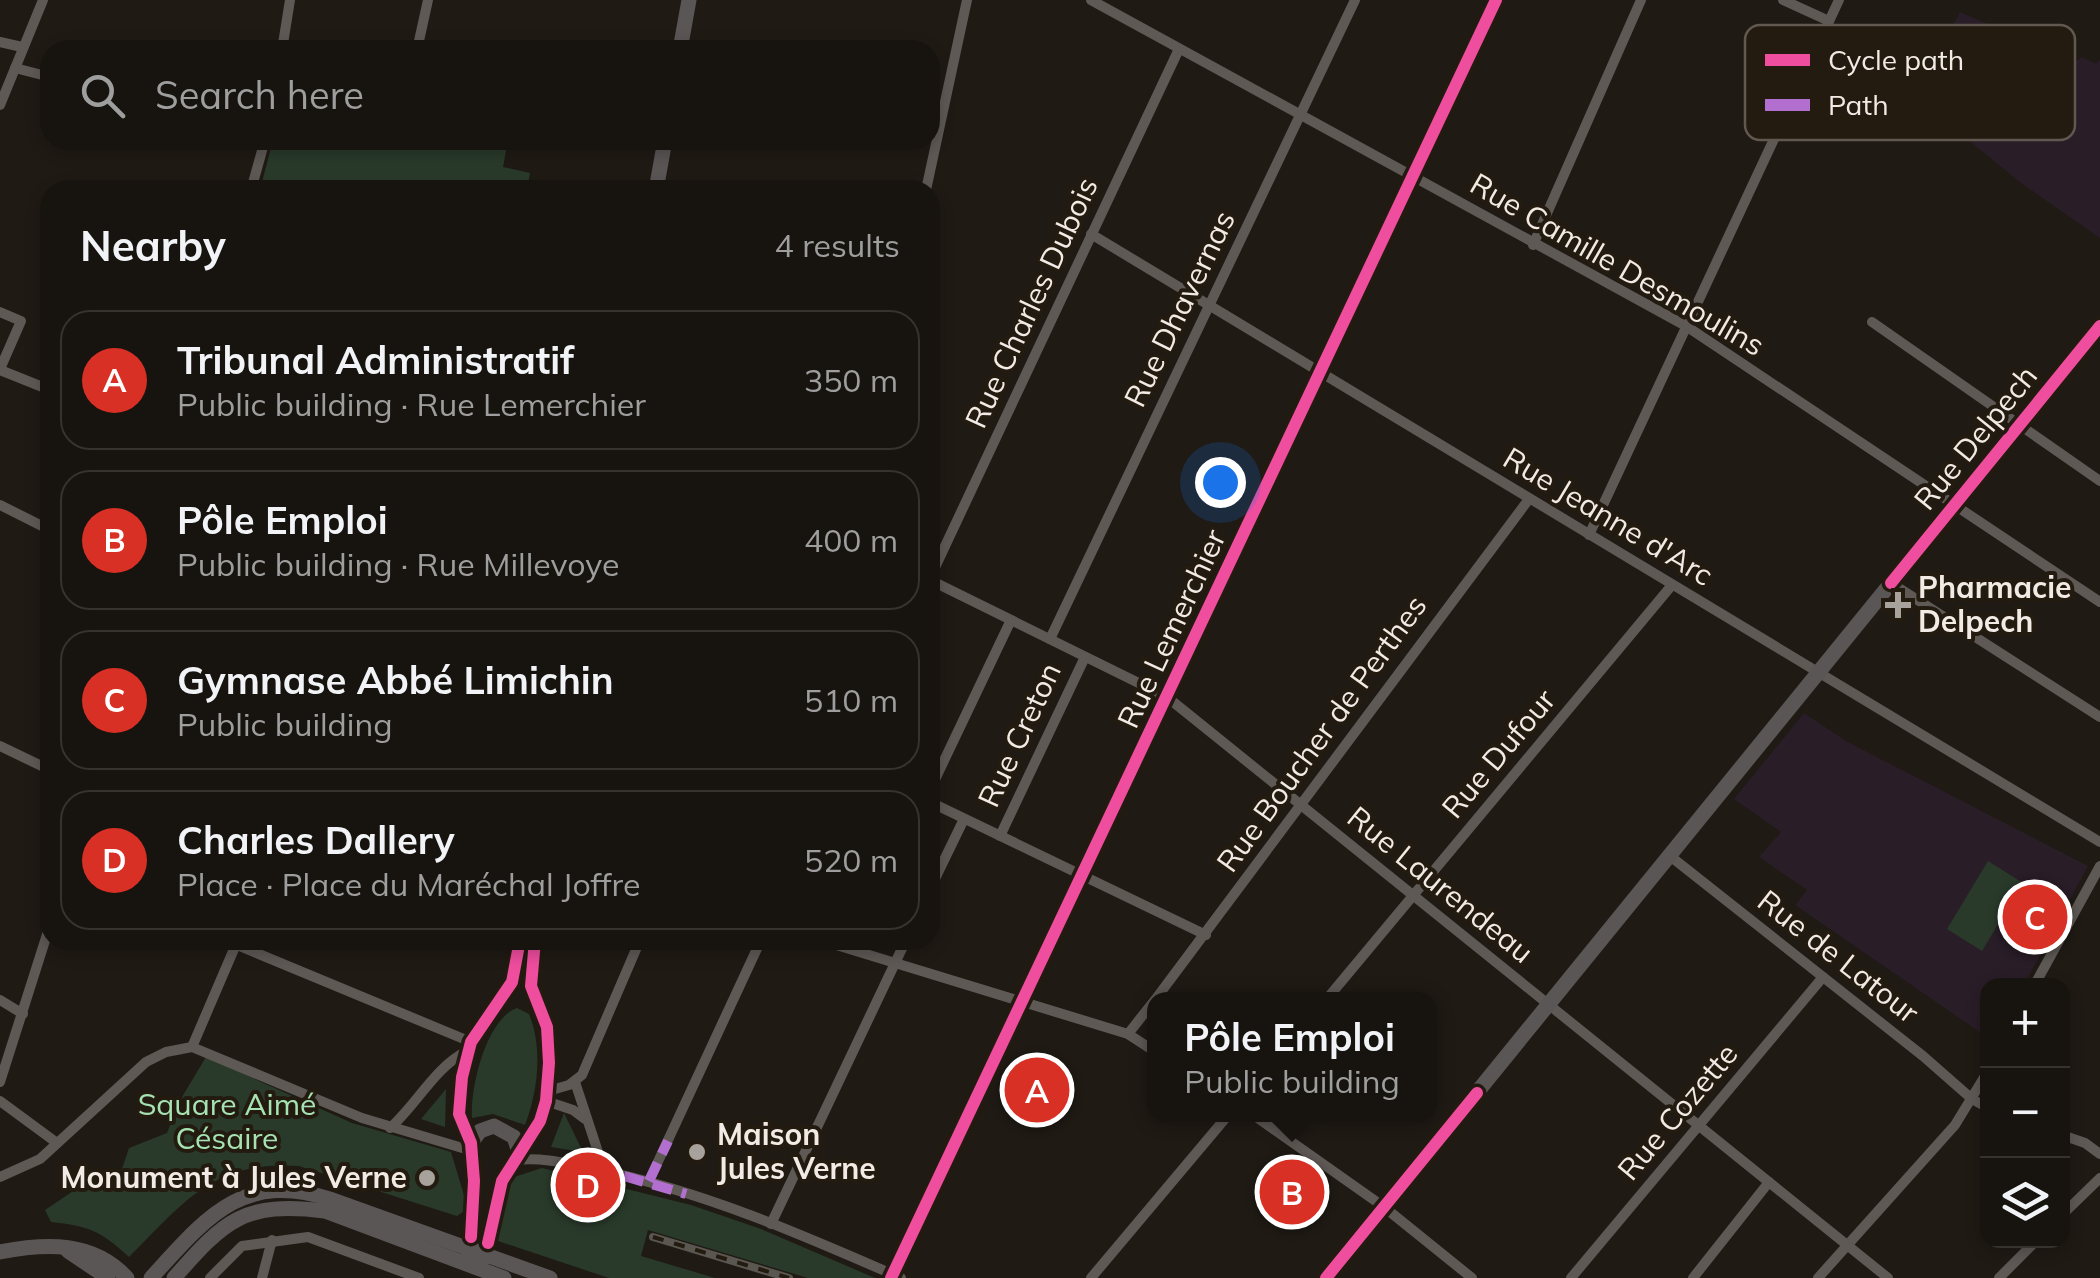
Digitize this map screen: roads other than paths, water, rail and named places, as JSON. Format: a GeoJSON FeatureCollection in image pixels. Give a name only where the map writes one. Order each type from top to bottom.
{"type":"FeatureCollection","features":[{"type":"Feature","properties":{"kind":"main road"},"geometry":{"type":"LineString","coordinates":[[682,40],[689,0]]}},
{"type":"Feature","properties":{"kind":"main road"},"geometry":{"type":"LineString","coordinates":[[658,180],[663,150]]}},
{"type":"Feature","properties":{"kind":"main road","name":"Rue Delpech"},"geometry":{"type":"LineString","coordinates":[[1326,1278],[2100,326]]}},
{"type":"Feature","properties":{"kind":"main road"},"geometry":{"type":"LineString","coordinates":[[474,1265],[471,1152],[459,1114],[469,1046],[489,1012],[506,994],[518,950]]}},
{"type":"Feature","properties":{"kind":"main road"},"geometry":{"type":"LineString","coordinates":[[474,1265],[500,1188],[540,1121],[547,1096],[547,1027],[536,1001],[531,973],[534,950]]}},
{"type":"Feature","properties":{"kind":"main road"},"geometry":{"type":"LineString","coordinates":[[506,994],[520,994],[536,1001]]}},
{"type":"Feature","properties":{"kind":"main road"},"geometry":{"type":"LineString","coordinates":[[471,1152],[480,1131],[494,1126],[514,1137],[515,1161]]}},
{"type":"Feature","properties":{"kind":"main road"},"geometry":{"type":"LineString","coordinates":[[471,1152],[485,1174],[497,1176],[515,1161]]}},
{"type":"Feature","properties":{"kind":"main road"},"geometry":{"type":"LineString","coordinates":[[151,1278],[213,1213],[233,1200],[255,1192],[292,1190],[312,1193],[504,1278]]}},
{"type":"Feature","properties":{"kind":"main road"},"geometry":{"type":"LineString","coordinates":[[174,1278],[225,1225],[270,1209],[325,1212],[474,1265],[550,1278]]}},
{"type":"Feature","properties":{"kind":"main road"},"geometry":{"type":"LineString","coordinates":[[0,1252],[30,1247],[93,1252],[127,1278]]}},
{"type":"Feature","properties":{"kind":"main road"},"geometry":{"type":"LineString","coordinates":[[60,1247],[108,1278]]}},
{"type":"Feature","properties":{"kind":"street"},"geometry":{"type":"LineString","coordinates":[[0,105],[44,0]]}},
{"type":"Feature","properties":{"kind":"street"},"geometry":{"type":"LineString","coordinates":[[284,40],[290,0]]}},
{"type":"Feature","properties":{"kind":"street"},"geometry":{"type":"LineString","coordinates":[[419,40],[428,0]]}},
{"type":"Feature","properties":{"kind":"street"},"geometry":{"type":"LineString","coordinates":[[940,127],[968,0]]}},
{"type":"Feature","properties":{"kind":"street","name":"Rue Camille Desmoulins"},"geometry":{"type":"LineString","coordinates":[[1092,0],[1686,326],[2100,602]]}},
{"type":"Feature","properties":{"kind":"street","name":"Rue Dhavernas"},"geometry":{"type":"LineString","coordinates":[[1050,639],[1355,0]]}},
{"type":"Feature","properties":{"kind":"street","name":"Rue Lemerchier"},"geometry":{"type":"LineString","coordinates":[[895,1277],[1496,0]]}},
{"type":"Feature","properties":{"kind":"street"},"geometry":{"type":"LineString","coordinates":[[1533,245],[1641,0]]}},
{"type":"Feature","properties":{"kind":"street"},"geometry":{"type":"LineString","coordinates":[[1783,0],[1829,21]]}},
{"type":"Feature","properties":{"kind":"street"},"geometry":{"type":"LineString","coordinates":[[1827,25],[1839,0]]}},
{"type":"Feature","properties":{"kind":"street"},"geometry":{"type":"LineString","coordinates":[[0,42],[22,47]]}},
{"type":"Feature","properties":{"kind":"street","name":"Rue Charles Dubois"},"geometry":{"type":"LineString","coordinates":[[940,559],[1180,48]]}},
{"type":"Feature","properties":{"kind":"street"},"geometry":{"type":"LineString","coordinates":[[15,68],[40,74]]}},
{"type":"Feature","properties":{"kind":"street"},"geometry":{"type":"LineString","coordinates":[[1589,535],[1773,140]]}},
{"type":"Feature","properties":{"kind":"street"},"geometry":{"type":"LineString","coordinates":[[255,180],[262,150]]}},
{"type":"Feature","properties":{"kind":"street"},"geometry":{"type":"LineString","coordinates":[[928,180],[935,150]]}},
{"type":"Feature","properties":{"kind":"street","name":"Rue Jeanne d'Arc"},"geometry":{"type":"LineString","coordinates":[[1091,234],[2100,842]]}},
{"type":"Feature","properties":{"kind":"street"},"geometry":{"type":"LineString","coordinates":[[0,312],[21,321],[0,370],[40,386]]}},
{"type":"Feature","properties":{"kind":"street"},"geometry":{"type":"LineString","coordinates":[[1872,322],[2100,481]]}},
{"type":"Feature","properties":{"kind":"street","name":"Rue Boucher de Perthes"},"geometry":{"type":"LineString","coordinates":[[1161,992],[1529,498]]}},
{"type":"Feature","properties":{"kind":"street"},"geometry":{"type":"LineString","coordinates":[[0,505],[40,525]]}},
{"type":"Feature","properties":{"kind":"street"},"geometry":{"type":"LineString","coordinates":[[1892,583],[2100,718]]}},
{"type":"Feature","properties":{"kind":"street","name":"Rue Laurendeau"},"geometry":{"type":"LineString","coordinates":[[940,585],[1167,697],[1888,1278]]}},
{"type":"Feature","properties":{"kind":"street","name":"Rue Dufour"},"geometry":{"type":"LineString","coordinates":[[1333,992],[1672,585]]}},
{"type":"Feature","properties":{"kind":"street"},"geometry":{"type":"LineString","coordinates":[[940,769],[1011,620]]}},
{"type":"Feature","properties":{"kind":"street","name":"Rue Creton"},"geometry":{"type":"LineString","coordinates":[[1000,836],[1085,656]]}},
{"type":"Feature","properties":{"kind":"street"},"geometry":{"type":"LineString","coordinates":[[0,746],[40,765]]}},
{"type":"Feature","properties":{"kind":"street"},"geometry":{"type":"LineString","coordinates":[[940,807],[1206,935]]}},
{"type":"Feature","properties":{"kind":"street"},"geometry":{"type":"LineString","coordinates":[[940,868],[964,818]]}},
{"type":"Feature","properties":{"kind":"street","name":"Rue de Latour"},"geometry":{"type":"LineString","coordinates":[[1670,856],[1980,1104]]}},
{"type":"Feature","properties":{"kind":"street"},"geometry":{"type":"LineString","coordinates":[[2038,978],[2100,866]]}},
{"type":"Feature","properties":{"kind":"street"},"geometry":{"type":"LineString","coordinates":[[0,1082],[42,950]]}},
{"type":"Feature","properties":{"kind":"street"},"geometry":{"type":"LineString","coordinates":[[192,1047],[229,950]]}},
{"type":"Feature","properties":{"kind":"street"},"geometry":{"type":"LineString","coordinates":[[252,950],[469,1046]]}},
{"type":"Feature","properties":{"kind":"street"},"geometry":{"type":"LineString","coordinates":[[547,1096],[575,1082],[588,1064],[636,950]]}},
{"type":"Feature","properties":{"kind":"street"},"geometry":{"type":"LineString","coordinates":[[649,1181],[756,950]]}},
{"type":"Feature","properties":{"kind":"street"},"geometry":{"type":"LineString","coordinates":[[853,950],[1128,1034],[1147,1046]]}},
{"type":"Feature","properties":{"kind":"street"},"geometry":{"type":"LineString","coordinates":[[771,1224],[901,950]]}},
{"type":"Feature","properties":{"kind":"street","name":"Rue Cozette"},"geometry":{"type":"LineString","coordinates":[[1571,1278],[1823,977]]}},
{"type":"Feature","properties":{"kind":"street"},"geometry":{"type":"LineString","coordinates":[[0,1000],[23,1014]]}},
{"type":"Feature","properties":{"kind":"street","name":"Rue Boucher de Perthes"},"geometry":{"type":"LineString","coordinates":[[1128,1034],[1147,1010]]}},
{"type":"Feature","properties":{"kind":"street"},"geometry":{"type":"LineString","coordinates":[[390,1128],[408,1112],[450,1059],[469,1046]]}},
{"type":"Feature","properties":{"kind":"street"},"geometry":{"type":"LineString","coordinates":[[0,1177],[40,1159],[146,1062],[166,1052],[192,1047],[390,1128],[471,1152]]}},
{"type":"Feature","properties":{"kind":"street"},"geometry":{"type":"LineString","coordinates":[[575,1082],[602,1171]]}},
{"type":"Feature","properties":{"kind":"street"},"geometry":{"type":"LineString","coordinates":[[1818,1278],[1955,1125],[1980,1084]]}},
{"type":"Feature","properties":{"kind":"street"},"geometry":{"type":"LineString","coordinates":[[547,1096],[573,1110],[588,1124]]}},
{"type":"Feature","properties":{"kind":"street"},"geometry":{"type":"LineString","coordinates":[[0,1101],[57,1143]]}},
{"type":"Feature","properties":{"kind":"street"},"geometry":{"type":"LineString","coordinates":[[1091,1278],[1221,1122]]}},
{"type":"Feature","properties":{"kind":"street"},"geometry":{"type":"LineString","coordinates":[[1263,1122],[1384,1208],[1472,1278]]}},
{"type":"Feature","properties":{"kind":"street"},"geometry":{"type":"LineString","coordinates":[[2070,1138],[2100,1154]]}},
{"type":"Feature","properties":{"kind":"street"},"geometry":{"type":"LineString","coordinates":[[515,1161],[538,1158],[649,1181],[771,1224],[895,1277]]}},
{"type":"Feature","properties":{"kind":"street"},"geometry":{"type":"LineString","coordinates":[[2070,1207],[2100,1178]]}},
{"type":"Feature","properties":{"kind":"street"},"geometry":{"type":"LineString","coordinates":[[1692,1278],[1769,1182]]}},
{"type":"Feature","properties":{"kind":"street"},"geometry":{"type":"LineString","coordinates":[[210,1278],[242,1246],[308,1237],[419,1278]]}},
{"type":"Feature","properties":{"kind":"street"},"geometry":{"type":"LineString","coordinates":[[262,1278],[272,1240]]}},
{"type":"Feature","properties":{"kind":"street"},"geometry":{"type":"LineString","coordinates":[[1998,1278],[2029,1248]]}},
{"type":"Feature","properties":{"kind":"railway"},"geometry":{"type":"LineString","coordinates":[[653,1237],[789,1278]]}},
{"type":"Feature","properties":{"kind":"place","name":"Pharmacie Delpech"},"geometry":{"type":"Point","coordinates":[1898,605]}},
{"type":"Feature","properties":{"kind":"place","name":"Gymnase Abbé Limichin"},"geometry":{"type":"Point","coordinates":[2035,917]}},
{"type":"Feature","properties":{"kind":"place","name":"Tribunal Administratif"},"geometry":{"type":"Point","coordinates":[1037,1090]}},
{"type":"Feature","properties":{"kind":"place","name":"Maison Jules Verne"},"geometry":{"type":"Point","coordinates":[697,1152]}},
{"type":"Feature","properties":{"kind":"place","name":"Monument à Jules Verne"},"geometry":{"type":"Point","coordinates":[427,1178]}},
{"type":"Feature","properties":{"kind":"place","name":"Charles Dallery"},"geometry":{"type":"Point","coordinates":[588,1185]}},
{"type":"Feature","properties":{"kind":"place","name":"Pôle Emploi"},"geometry":{"type":"Point","coordinates":[1292,1192]}},
{"type":"Feature","properties":{"kind":"park label","name":"Square Aimé Césaire"},"geometry":{"type":"Point","coordinates":[227,1122]}}]}
